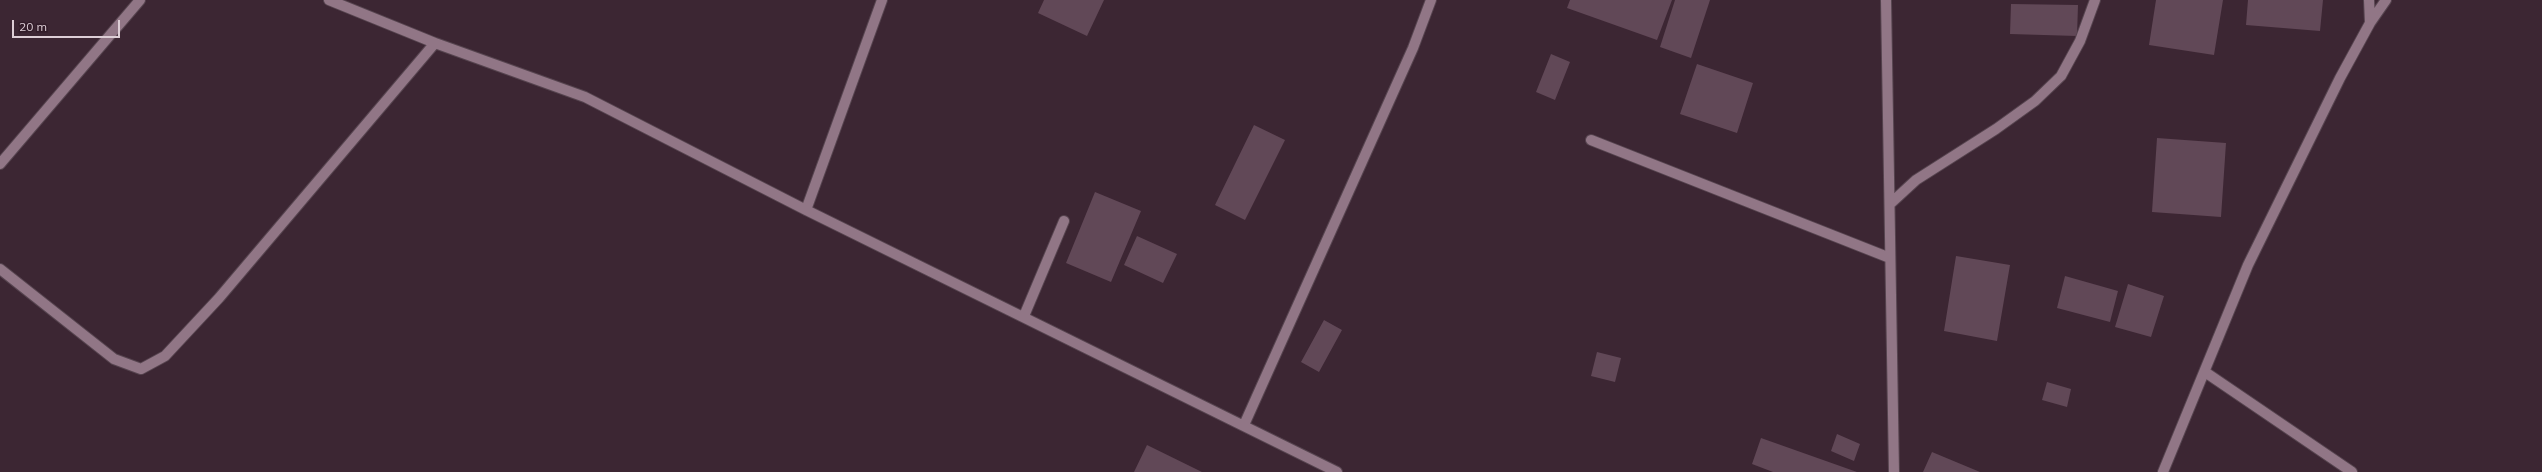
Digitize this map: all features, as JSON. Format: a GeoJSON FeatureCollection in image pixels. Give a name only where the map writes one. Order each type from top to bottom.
{"type":"FeatureCollection","features":[{"type":"Feature","properties":{"kind":"street"},"geometry":{"type":"LineString","coordinates":[[0,164],[140,0]]}},
{"type":"Feature","properties":{"kind":"street"},"geometry":{"type":"LineString","coordinates":[[329,0],[435,43],[585,97],[806,210],[1024,316],[1337,472]]}},
{"type":"Feature","properties":{"kind":"street"},"geometry":{"type":"LineString","coordinates":[[806,210],[882,0]]}},
{"type":"Feature","properties":{"kind":"street"},"geometry":{"type":"LineString","coordinates":[[1244,425],[1412,48],[1431,0]]}},
{"type":"Feature","properties":{"kind":"street"},"geometry":{"type":"LineString","coordinates":[[1886,0],[1891,203],[1890,258],[1894,472]]}},
{"type":"Feature","properties":{"kind":"street"},"geometry":{"type":"LineString","coordinates":[[1891,203],[1916,180],[1996,129],[2034,101],[2062,76],[2080,41],[2095,0]]}},
{"type":"Feature","properties":{"kind":"street"},"geometry":{"type":"LineString","coordinates":[[2369,0],[2370,23]]}},
{"type":"Feature","properties":{"kind":"street"},"geometry":{"type":"LineString","coordinates":[[2163,472],[2248,265],[2370,23],[2386,0]]}},
{"type":"Feature","properties":{"kind":"street"},"geometry":{"type":"LineString","coordinates":[[0,269],[114,360],[141,370],[165,356],[219,298],[435,43]]}},
{"type":"Feature","properties":{"kind":"street"},"geometry":{"type":"LineString","coordinates":[[1591,140],[1890,258]]}},
{"type":"Feature","properties":{"kind":"street"},"geometry":{"type":"LineString","coordinates":[[1024,316],[1064,221]]}},
{"type":"Feature","properties":{"kind":"street"},"geometry":{"type":"LineString","coordinates":[[2205,372],[2352,472]]}},
{"type":"Feature","properties":{"kind":"building"},"geometry":{"type":"Polygon","coordinates":[[[1044,0],[1104,0],[1087,36],[1038,13],[1044,0]]]}},
{"type":"Feature","properties":{"kind":"building"},"geometry":{"type":"Polygon","coordinates":[[[1570,0],[1672,0],[1657,40],[1567,8],[1570,0]]]}},
{"type":"Feature","properties":{"kind":"building"},"geometry":{"type":"Polygon","coordinates":[[[1675,0],[1710,0],[1691,58],[1660,47],[1675,0]]]}},
{"type":"Feature","properties":{"kind":"building"},"geometry":{"type":"Polygon","coordinates":[[[2156,0],[2223,0],[2214,55],[2149,45],[2156,0]]]}},
{"type":"Feature","properties":{"kind":"building"},"geometry":{"type":"Polygon","coordinates":[[[2248,0],[2323,0],[2320,31],[2246,25],[2248,0]]]}},
{"type":"Feature","properties":{"kind":"building"},"geometry":{"type":"Polygon","coordinates":[[[2011,4],[2078,5],[2077,36],[2010,34],[2011,4]]]}},
{"type":"Feature","properties":{"kind":"building"},"geometry":{"type":"Polygon","coordinates":[[[1551,54],[1570,62],[1555,100],[1536,92],[1551,54]]]}},
{"type":"Feature","properties":{"kind":"building"},"geometry":{"type":"Polygon","coordinates":[[[1697,64],[1753,83],[1737,133],[1680,114],[1697,64]]]}},
{"type":"Feature","properties":{"kind":"building"},"geometry":{"type":"Polygon","coordinates":[[[1254,125],[1285,140],[1245,220],[1215,205],[1254,125]]]}},
{"type":"Feature","properties":{"kind":"building"},"geometry":{"type":"Polygon","coordinates":[[[2157,138],[2226,143],[2221,217],[2152,212],[2157,138]]]}},
{"type":"Feature","properties":{"kind":"building"},"geometry":{"type":"Polygon","coordinates":[[[1095,192],[1141,211],[1111,282],[1066,263],[1095,192]]]}},
{"type":"Feature","properties":{"kind":"building"},"geometry":{"type":"Polygon","coordinates":[[[1137,236],[1177,254],[1163,283],[1124,265],[1137,236]]]}},
{"type":"Feature","properties":{"kind":"building"},"geometry":{"type":"Polygon","coordinates":[[[1956,256],[2010,265],[1997,341],[1944,331],[1956,256]]]}},
{"type":"Feature","properties":{"kind":"building"},"geometry":{"type":"Polygon","coordinates":[[[2065,276],[2118,291],[2110,322],[2057,308],[2065,276]]]}},
{"type":"Feature","properties":{"kind":"building"},"geometry":{"type":"Polygon","coordinates":[[[2128,284],[2164,296],[2151,337],[2115,327],[2128,284]]]}},
{"type":"Feature","properties":{"kind":"building"},"geometry":{"type":"Polygon","coordinates":[[[1324,320],[1342,330],[1319,372],[1301,362],[1324,320]]]}},
{"type":"Feature","properties":{"kind":"building"},"geometry":{"type":"Polygon","coordinates":[[[1597,352],[1621,358],[1615,382],[1591,376],[1597,352]]]}},
{"type":"Feature","properties":{"kind":"building"},"geometry":{"type":"Polygon","coordinates":[[[2047,382],[2071,389],[2067,407],[2042,400],[2047,382]]]}},
{"type":"Feature","properties":{"kind":"building"},"geometry":{"type":"Polygon","coordinates":[[[1837,434],[1860,444],[1854,461],[1831,451],[1837,434]]]}},
{"type":"Feature","properties":{"kind":"building"},"geometry":{"type":"Polygon","coordinates":[[[1761,438],[1857,472],[1773,472],[1752,464],[1761,438]]]}},
{"type":"Feature","properties":{"kind":"building"},"geometry":{"type":"Polygon","coordinates":[[[1147,445],[1202,472],[1134,472],[1147,445]]]}},
{"type":"Feature","properties":{"kind":"building"},"geometry":{"type":"Polygon","coordinates":[[[1932,452],[1980,472],[1923,472],[1932,452]]]}}]}
